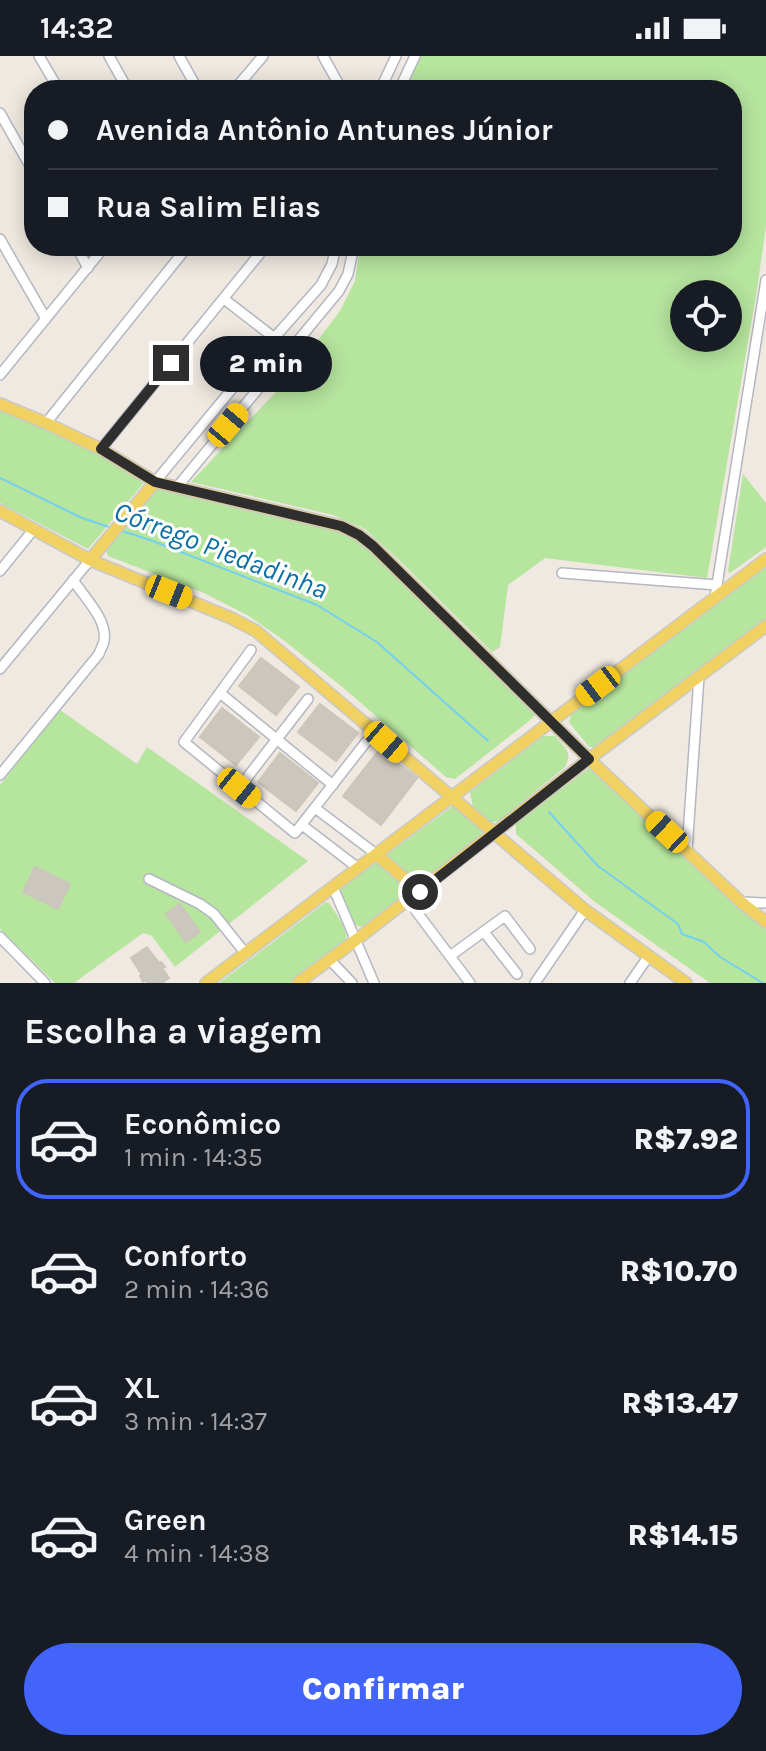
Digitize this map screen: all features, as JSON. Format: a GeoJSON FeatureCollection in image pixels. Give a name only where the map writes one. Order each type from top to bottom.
{"type":"FeatureCollection","features":[{"type":"Feature","properties":{"kind":"main road"},"geometry":{"type":"LineString","coordinates":[[0,404],[101,449],[151,486],[177,487],[341,526],[359,535],[589,759],[766,922]]}},
{"type":"Feature","properties":{"kind":"main road"},"geometry":{"type":"LineString","coordinates":[[94,555],[151,486]]}},
{"type":"Feature","properties":{"kind":"main road"},"geometry":{"type":"LineString","coordinates":[[0,511],[256,631],[585,910],[686,983]]}},
{"type":"Feature","properties":{"kind":"main road"},"geometry":{"type":"LineString","coordinates":[[206,983],[551,722],[716,591],[766,559]]}},
{"type":"Feature","properties":{"kind":"main road"},"geometry":{"type":"LineString","coordinates":[[298,983],[766,626]]}},
{"type":"Feature","properties":{"kind":"main road"},"geometry":{"type":"LineString","coordinates":[[376,854],[420,892]]}},
{"type":"Feature","properties":{"kind":"street"},"geometry":{"type":"LineString","coordinates":[[39,56],[53,80]]}},
{"type":"Feature","properties":{"kind":"street"},"geometry":{"type":"LineString","coordinates":[[109,56],[122,80]]}},
{"type":"Feature","properties":{"kind":"street"},"geometry":{"type":"LineString","coordinates":[[179,56],[192,80]]}},
{"type":"Feature","properties":{"kind":"street"},"geometry":{"type":"LineString","coordinates":[[323,56],[336,80]]}},
{"type":"Feature","properties":{"kind":"street"},"geometry":{"type":"LineString","coordinates":[[385,80],[397,56],[414,59],[404,80]]}},
{"type":"Feature","properties":{"kind":"street"},"geometry":{"type":"LineString","coordinates":[[241,80],[256,59]]}},
{"type":"Feature","properties":{"kind":"street"},"geometry":{"type":"LineString","coordinates":[[0,113],[24,155]]}},
{"type":"Feature","properties":{"kind":"street"},"geometry":{"type":"LineString","coordinates":[[0,239],[46,319]]}},
{"type":"Feature","properties":{"kind":"street"},"geometry":{"type":"LineString","coordinates":[[81,256],[88,268]]}},
{"type":"Feature","properties":{"kind":"street"},"geometry":{"type":"LineString","coordinates":[[2,368],[97,256]]}},
{"type":"Feature","properties":{"kind":"street"},"geometry":{"type":"LineString","coordinates":[[46,423],[180,256]]}},
{"type":"Feature","properties":{"kind":"street"},"geometry":{"type":"LineString","coordinates":[[101,449],[258,256]]}},
{"type":"Feature","properties":{"kind":"street"},"geometry":{"type":"LineString","coordinates":[[151,486],[321,285],[334,256]]}},
{"type":"Feature","properties":{"kind":"street"},"geometry":{"type":"LineString","coordinates":[[177,487],[339,291],[348,274],[352,256]]}},
{"type":"Feature","properties":{"kind":"street"},"geometry":{"type":"LineString","coordinates":[[562,573],[716,591],[762,328],[766,280]]}},
{"type":"Feature","properties":{"kind":"street"},"geometry":{"type":"LineString","coordinates":[[224,299],[282,344],[282,352],[267,371],[265,381]]}},
{"type":"Feature","properties":{"kind":"street"},"geometry":{"type":"LineString","coordinates":[[0,571],[34,529]]}},
{"type":"Feature","properties":{"kind":"street"},"geometry":{"type":"LineString","coordinates":[[0,669],[94,555]]}},
{"type":"Feature","properties":{"kind":"street"},"geometry":{"type":"LineString","coordinates":[[0,775],[99,654],[104,641],[99,619],[73,580]]}},
{"type":"Feature","properties":{"kind":"street"},"geometry":{"type":"LineString","coordinates":[[251,650],[184,742],[295,833],[366,742]]}},
{"type":"Feature","properties":{"kind":"street"},"geometry":{"type":"LineString","coordinates":[[687,850],[699,677]]}},
{"type":"Feature","properties":{"kind":"street"},"geometry":{"type":"LineString","coordinates":[[220,693],[333,785]]}},
{"type":"Feature","properties":{"kind":"street"},"geometry":{"type":"LineString","coordinates":[[239,788],[308,699]]}},
{"type":"Feature","properties":{"kind":"street"},"geometry":{"type":"LineString","coordinates":[[315,808],[376,854]]}},
{"type":"Feature","properties":{"kind":"street"},"geometry":{"type":"LineString","coordinates":[[302,825],[358,868]]}},
{"type":"Feature","properties":{"kind":"street"},"geometry":{"type":"LineString","coordinates":[[149,879],[214,914],[246,954]]}},
{"type":"Feature","properties":{"kind":"street"},"geometry":{"type":"LineString","coordinates":[[333,887],[374,983]]}},
{"type":"Feature","properties":{"kind":"street"},"geometry":{"type":"LineString","coordinates":[[741,902],[766,903]]}},
{"type":"Feature","properties":{"kind":"street"},"geometry":{"type":"LineString","coordinates":[[535,983],[585,910]]}},
{"type":"Feature","properties":{"kind":"street"},"geometry":{"type":"LineString","coordinates":[[416,911],[470,983]]}},
{"type":"Feature","properties":{"kind":"street"},"geometry":{"type":"LineString","coordinates":[[450,956],[505,916],[530,949]]}},
{"type":"Feature","properties":{"kind":"street"},"geometry":{"type":"LineString","coordinates":[[484,932],[517,974]]}},
{"type":"Feature","properties":{"kind":"street"},"geometry":{"type":"LineString","coordinates":[[0,937],[45,983]]}},
{"type":"Feature","properties":{"kind":"street"},"geometry":{"type":"LineString","coordinates":[[630,983],[648,957]]}},
{"type":"Feature","properties":{"kind":"street"},"geometry":{"type":"LineString","coordinates":[[330,960],[352,983]]}},
{"type":"Feature","properties":{"kind":"green space"},"geometry":{"type":"Polygon","coordinates":[[[421,56],[766,56],[766,226],[707,578],[545,558],[508,585],[500,647],[492,652],[365,529],[333,515],[191,482],[290,377],[340,311],[355,281],[359,256],[742,256],[742,80],[410,80],[421,56]]]}},
{"type":"Feature","properties":{"kind":"green space"},"geometry":{"type":"Polygon","coordinates":[[[0,407],[71,438],[140,478],[143,484],[88,549],[0,503],[0,407]]]}},
{"type":"Feature","properties":{"kind":"green space"},"geometry":{"type":"Polygon","coordinates":[[[743,474],[766,503],[766,547],[730,573],[728,571],[743,474]]]}},
{"type":"Feature","properties":{"kind":"green space"},"geometry":{"type":"Polygon","coordinates":[[[156,486],[244,510],[341,531],[366,547],[537,713],[455,779],[446,777],[346,690],[249,616],[204,593],[108,556],[106,551],[156,486]]]}},
{"type":"Feature","properties":{"kind":"green space"},"geometry":{"type":"Polygon","coordinates":[[[766,566],[766,620],[598,747],[589,747],[569,722],[572,712],[766,566]]]}},
{"type":"Feature","properties":{"kind":"green space"},"geometry":{"type":"Polygon","coordinates":[[[60,710],[137,764],[147,747],[308,861],[175,967],[151,935],[143,933],[74,983],[55,983],[0,929],[0,785],[60,710]]]}},
{"type":"Feature","properties":{"kind":"green space"},"geometry":{"type":"Polygon","coordinates":[[[543,736],[555,736],[565,747],[568,758],[565,767],[500,820],[491,823],[473,807],[470,792],[543,736]]]}},
{"type":"Feature","properties":{"kind":"green space"},"geometry":{"type":"Polygon","coordinates":[[[591,767],[726,896],[766,929],[766,983],[710,983],[595,902],[516,834],[516,823],[591,767]]]}},
{"type":"Feature","properties":{"kind":"green space"},"geometry":{"type":"Polygon","coordinates":[[[454,805],[481,827],[482,833],[426,881],[419,882],[385,856],[454,805]]]}},
{"type":"Feature","properties":{"kind":"green space"},"geometry":{"type":"Polygon","coordinates":[[[372,863],[380,863],[408,887],[409,892],[363,927],[355,925],[339,887],[372,863]]]}},
{"type":"Feature","properties":{"kind":"green space"},"geometry":{"type":"Polygon","coordinates":[[[326,902],[344,927],[346,943],[290,983],[219,983],[326,902]]]}},
{"type":"Feature","properties":{"kind":"building"},"geometry":{"type":"Polygon","coordinates":[[[261,658],[299,687],[276,715],[239,686],[261,658]]]}},
{"type":"Feature","properties":{"kind":"building"},"geometry":{"type":"Polygon","coordinates":[[[320,704],[358,733],[336,761],[298,732],[320,704]]]}},
{"type":"Feature","properties":{"kind":"building"},"geometry":{"type":"Polygon","coordinates":[[[222,708],[259,737],[236,765],[200,737],[222,708]]]}},
{"type":"Feature","properties":{"kind":"building"},"geometry":{"type":"Polygon","coordinates":[[[380,749],[417,778],[381,825],[343,796],[380,749]]]}},
{"type":"Feature","properties":{"kind":"building"},"geometry":{"type":"Polygon","coordinates":[[[280,753],[318,783],[296,811],[258,782],[280,753]]]}},
{"type":"Feature","properties":{"kind":"building"},"geometry":{"type":"Polygon","coordinates":[[[35,867],[70,884],[58,909],[23,892],[35,867]]]}},
{"type":"Feature","properties":{"kind":"building"},"geometry":{"type":"Polygon","coordinates":[[[180,904],[200,932],[186,942],[166,914],[180,904]]]}},
{"type":"Feature","properties":{"kind":"building"},"geometry":{"type":"Polygon","coordinates":[[[147,947],[165,967],[162,968],[169,978],[162,983],[143,982],[131,958],[147,947]]]}},
{"type":"Feature","properties":{"kind":"waterway","name":"Córrego Piedadinha"},"geometry":{"type":"LineString","coordinates":[[0,478],[82,518],[112,528]]}},
{"type":"Feature","properties":{"kind":"waterway","name":"Córrego Piedadinha"},"geometry":{"type":"LineString","coordinates":[[122,531],[317,605],[377,642],[488,741]]}},
{"type":"Feature","properties":{"kind":"waterway","name":"Córrego Piedadinha"},"geometry":{"type":"LineString","coordinates":[[549,812],[598,866],[678,924],[682,934],[704,942],[720,957],[763,983]]}},
{"type":"Feature","properties":{"kind":"route"},"geometry":{"type":"LineString","coordinates":[[171,363],[101,449],[155,482],[341,526],[359,535],[589,759],[420,892]]}}]}
